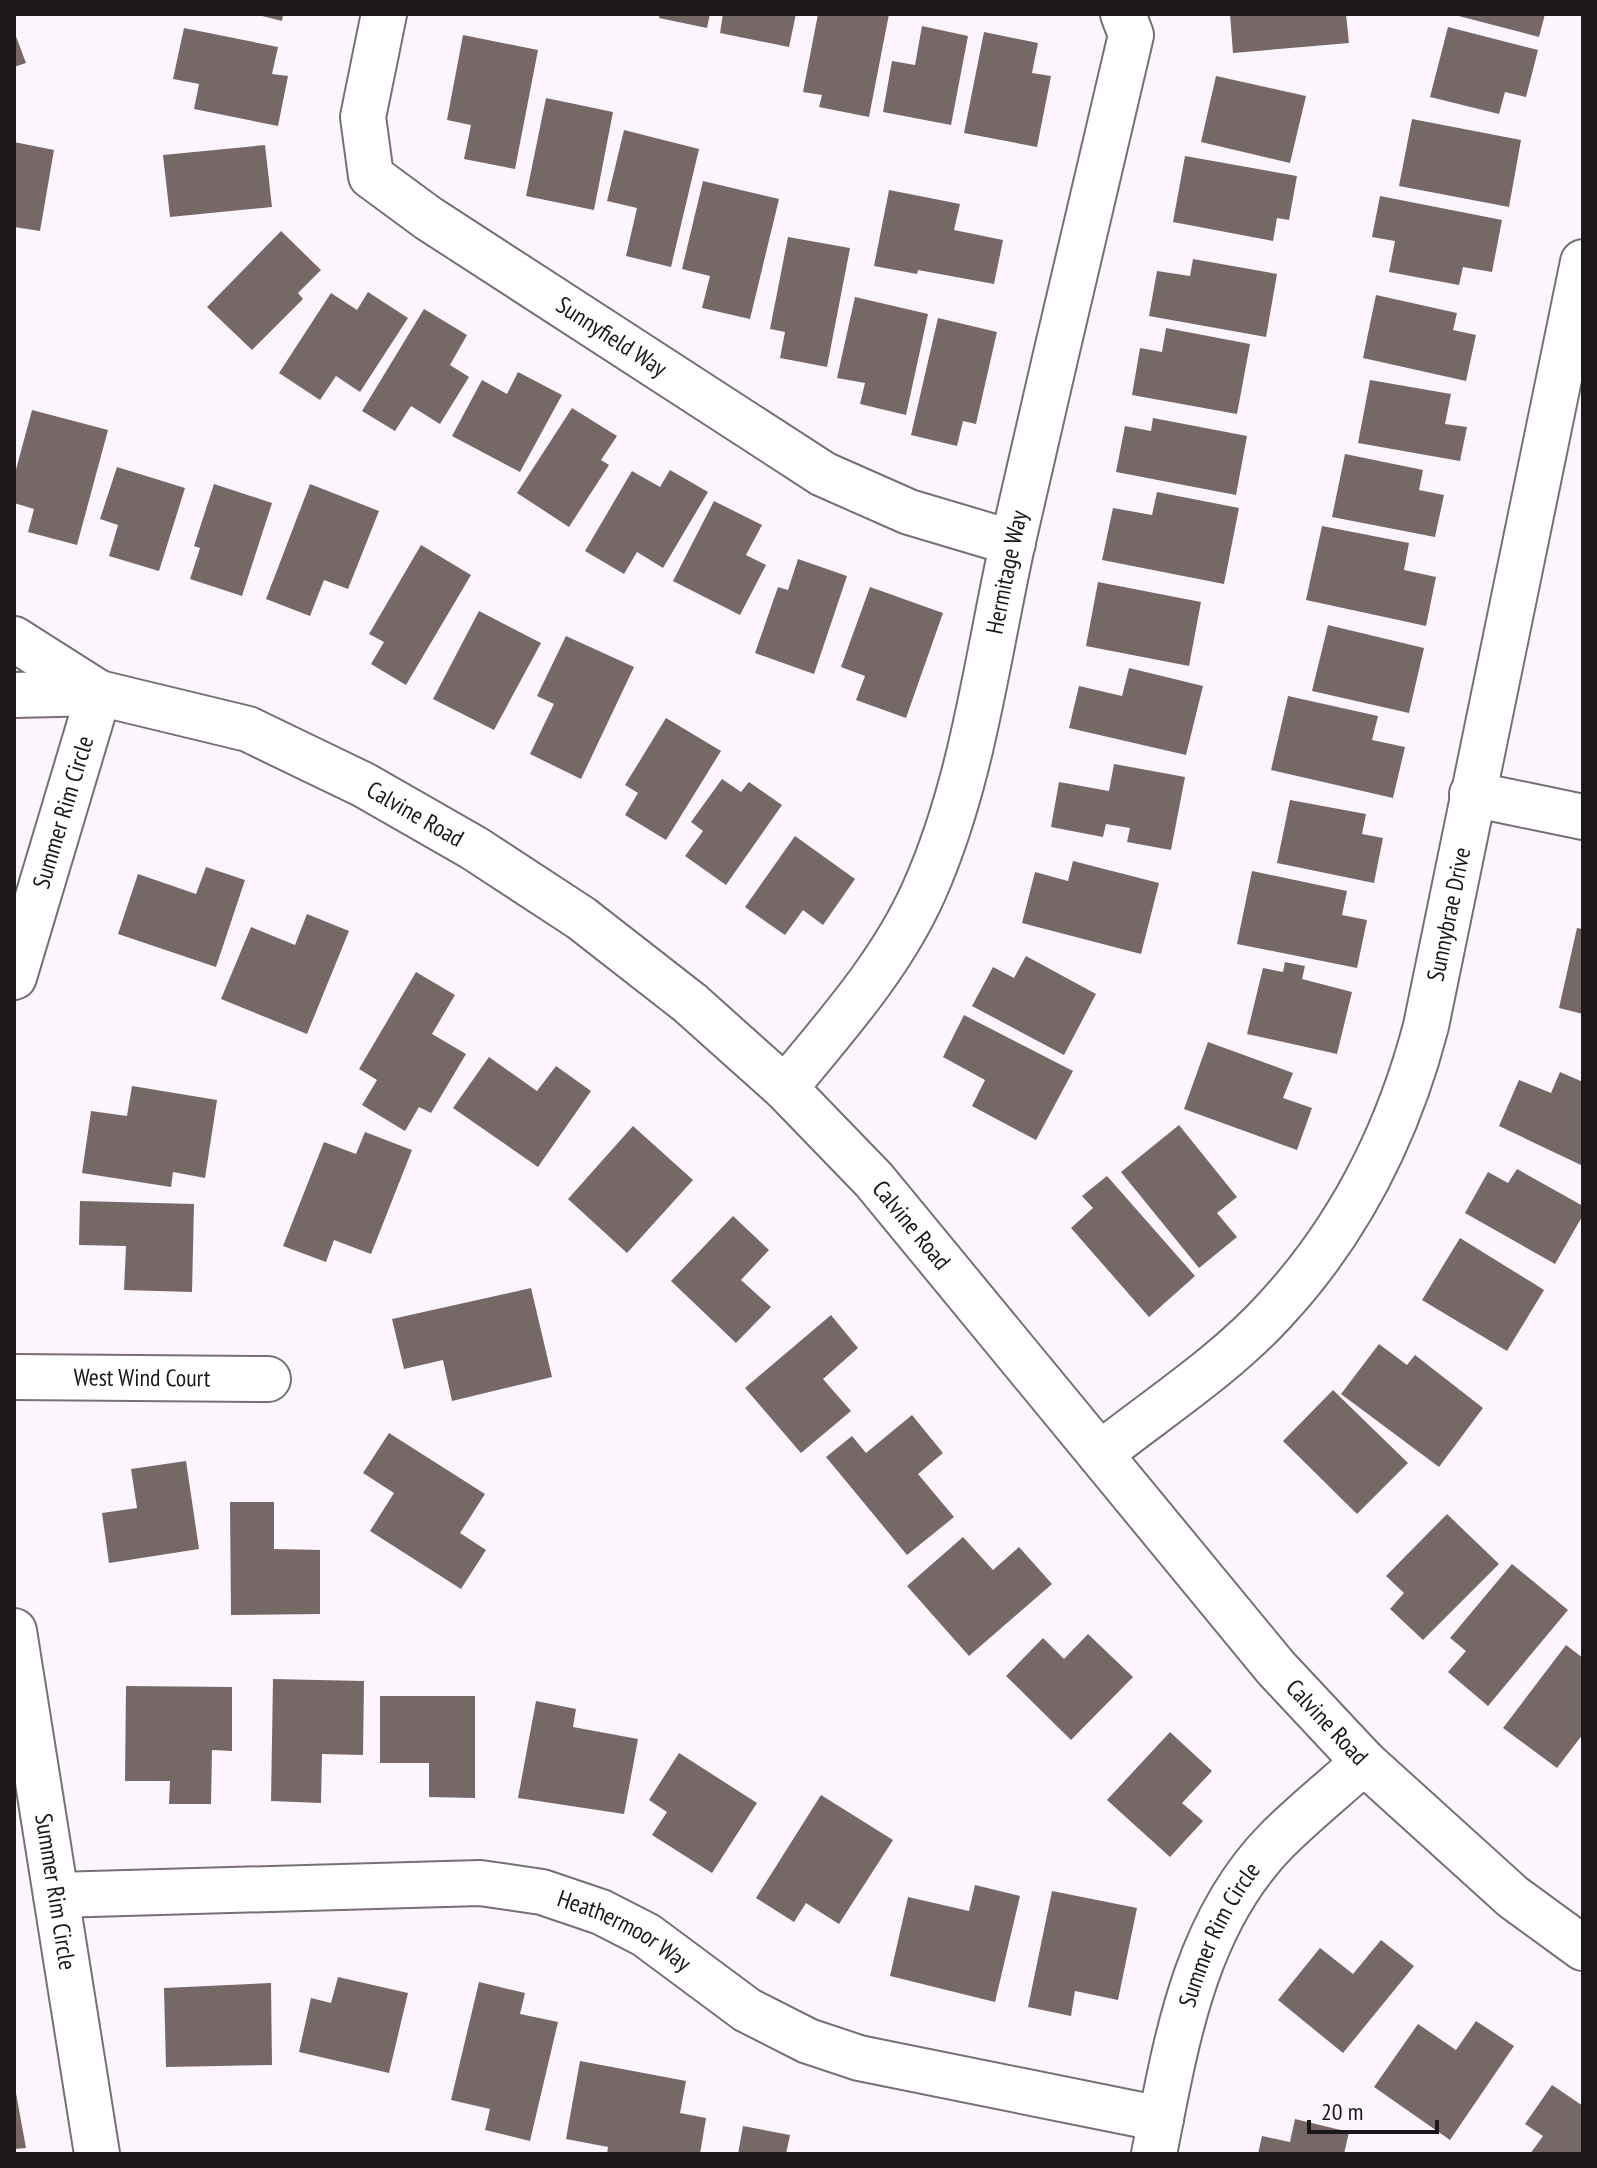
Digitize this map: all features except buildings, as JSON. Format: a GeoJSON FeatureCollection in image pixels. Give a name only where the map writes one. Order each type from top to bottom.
{"type":"FeatureCollection","features":[{"type":"Feature","properties":{"kind":"street","name":"Sunnyfield Way"},"geometry":{"type":"LineString","coordinates":[[384,14],[363,117],[371,176],[428,218],[823,474],[909,512],[1013,543]]}},
{"type":"Feature","properties":{"kind":"street","name":"Hermitage Way"},"geometry":{"type":"LineString","coordinates":[[785,1088],[869,986],[923,893],[951,822],[969,755],[1013,543],[1131,35],[1123,14]]}},
{"type":"Feature","properties":{"kind":"street","name":"Sunnybrae Drive"},"geometry":{"type":"LineString","coordinates":[[1100,1454],[1243,1341],[1274,1311],[1320,1257],[1354,1207],[1387,1144],[1412,1078],[1583,262]]}},
{"type":"Feature","properties":{"kind":"street","name":"Calvine Road"},"geometry":{"type":"LineString","coordinates":[[14,639],[99,693]]}},
{"type":"Feature","properties":{"kind":"street","name":"Calvine Road"},"geometry":{"type":"LineString","coordinates":[[14,695],[99,693],[248,729],[364,785],[474,848],[581,918],[690,1003],[785,1088],[874,1180],[1276,1668],[1364,1762],[1513,1897],[1583,1948]]}},
{"type":"Feature","properties":{"kind":"street","name":"Summer Rim Circle"},"geometry":{"type":"LineString","coordinates":[[14,977],[99,693]]}},
{"type":"Feature","properties":{"kind":"street"},"geometry":{"type":"LineString","coordinates":[[1472,794],[1583,817]]}},
{"type":"Feature","properties":{"kind":"street","name":"West Wind Court"},"geometry":{"type":"LineString","coordinates":[[14,1377],[268,1379]]}},
{"type":"Feature","properties":{"kind":"street","name":"Summer Rim Circle"},"geometry":{"type":"LineString","coordinates":[[14,1631],[97,2154]]}},
{"type":"Feature","properties":{"kind":"street","name":"Summer Rim Circle"},"geometry":{"type":"LineString","coordinates":[[1157,2137],[1189,1992],[1203,1954],[1234,1894],[1276,1841],[1364,1762]]}},
{"type":"Feature","properties":{"kind":"street","name":"Heathermoor Way"},"geometry":{"type":"LineString","coordinates":[[56,1895],[480,1883],[542,1892],[601,1912],[646,1935],[747,2010],[808,2041],[859,2058],[1157,2137]]}}]}
